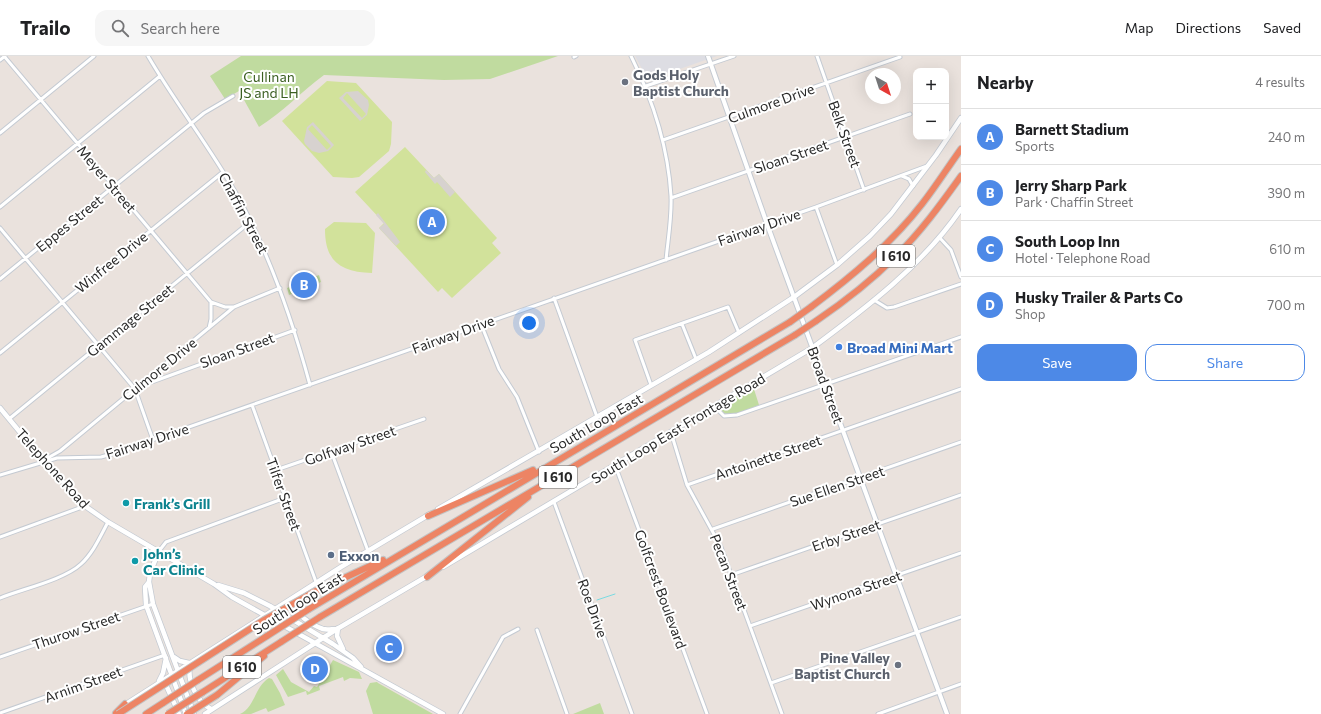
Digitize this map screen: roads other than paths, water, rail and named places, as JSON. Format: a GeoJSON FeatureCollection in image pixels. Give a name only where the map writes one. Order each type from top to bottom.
{"type":"FeatureCollection","features":[{"type":"Feature","properties":{"kind":"highway","name":"South Loop East"},"geometry":{"type":"LineString","coordinates":[[146,714],[267,636],[405,551],[790,322],[863,266],[893,236],[921,205],[961,149]]}},
{"type":"Feature","properties":{"kind":"highway","name":"South Loop East"},"geometry":{"type":"LineString","coordinates":[[168,714],[320,617],[542,486],[816,321],[847,299],[896,257],[932,216],[961,176]]}},
{"type":"Feature","properties":{"kind":"highway"},"geometry":{"type":"LineString","coordinates":[[428,516],[555,461]]}},
{"type":"Feature","properties":{"kind":"highway"},"geometry":{"type":"LineString","coordinates":[[427,576],[542,486]]}},
{"type":"Feature","properties":{"kind":"highway"},"geometry":{"type":"LineString","coordinates":[[117,714],[264,620],[314,592],[405,551]]}},
{"type":"Feature","properties":{"kind":"highway"},"geometry":{"type":"LineString","coordinates":[[186,714],[217,695],[281,642]]}},
{"type":"Feature","properties":{"kind":"highway"},"geometry":{"type":"LineString","coordinates":[[117,714],[125,704]]}},
{"type":"Feature","properties":{"kind":"main road"},"geometry":{"type":"LineString","coordinates":[[112,714],[159,681],[266,615],[316,582],[696,359],[794,297],[837,265],[870,236],[891,214],[929,166],[961,118]]}},
{"type":"Feature","properties":{"kind":"main road","name":"South Loop East Frontage Road"},"geometry":{"type":"LineString","coordinates":[[205,714],[337,629],[812,348],[874,300],[906,271],[939,237],[961,209]]}},
{"type":"Feature","properties":{"kind":"main road","name":"Telephone Road"},"geometry":{"type":"LineString","coordinates":[[0,408],[43,460],[85,506],[108,522],[315,644],[364,669],[443,714]]}},
{"type":"Feature","properties":{"kind":"main road"},"geometry":{"type":"LineString","coordinates":[[159,551],[150,573],[149,582],[153,604],[194,714]]}},
{"type":"Feature","properties":{"kind":"main road"},"geometry":{"type":"LineString","coordinates":[[149,582],[145,587],[146,605],[166,656],[186,714]]}},
{"type":"Feature","properties":{"kind":"main road","name":"Telephone Road"},"geometry":{"type":"LineString","coordinates":[[214,584],[244,593],[274,609],[345,652],[364,669]]}},
{"type":"Feature","properties":{"kind":"main road"},"geometry":{"type":"LineString","coordinates":[[294,597],[292,605],[296,612],[323,629],[337,629],[338,642],[345,652]]}},
{"type":"Feature","properties":{"kind":"main road"},"geometry":{"type":"LineString","coordinates":[[159,681],[163,673],[166,656]]}},
{"type":"Feature","properties":{"kind":"main road"},"geometry":{"type":"LineString","coordinates":[[173,656],[180,661],[190,662]]}},
{"type":"Feature","properties":{"kind":"main road"},"geometry":{"type":"LineString","coordinates":[[190,662],[190,680],[201,702],[211,709]]}},
{"type":"Feature","properties":{"kind":"main road"},"geometry":{"type":"LineString","coordinates":[[159,681],[166,685],[179,714]]}},
{"type":"Feature","properties":{"kind":"street"},"geometry":{"type":"LineString","coordinates":[[0,60],[4,56]]}},
{"type":"Feature","properties":{"kind":"street","name":"Meyer Street"},"geometry":{"type":"LineString","coordinates":[[4,56],[210,302]]}},
{"type":"Feature","properties":{"kind":"street"},"geometry":{"type":"LineString","coordinates":[[0,133],[94,56]]}},
{"type":"Feature","properties":{"kind":"street","name":"Chaffin Street"},"geometry":{"type":"LineString","coordinates":[[148,56],[223,172],[250,222],[280,288],[295,330],[310,385]]}},
{"type":"Feature","properties":{"kind":"street"},"geometry":{"type":"LineString","coordinates":[[631,56],[646,86],[663,140],[671,198],[666,260]]}},
{"type":"Feature","properties":{"kind":"street","name":"Broad Street"},"geometry":{"type":"LineString","coordinates":[[708,56],[812,348],[947,714]]}},
{"type":"Feature","properties":{"kind":"street"},"geometry":{"type":"LineString","coordinates":[[646,86],[734,56]]}},
{"type":"Feature","properties":{"kind":"street","name":"Belk Street"},"geometry":{"type":"LineString","coordinates":[[817,56],[864,190]]}},
{"type":"Feature","properties":{"kind":"street","name":"Culmore Drive"},"geometry":{"type":"LineString","coordinates":[[663,140],[730,118],[900,57]]}},
{"type":"Feature","properties":{"kind":"street"},"geometry":{"type":"LineString","coordinates":[[0,207],[160,76]]}},
{"type":"Feature","properties":{"kind":"street","name":"Eppes Street"},"geometry":{"type":"LineString","coordinates":[[0,279],[191,123],[204,113],[233,96]]}},
{"type":"Feature","properties":{"kind":"street","name":"Sloan Street"},"geometry":{"type":"LineString","coordinates":[[671,198],[910,114]]}},
{"type":"Feature","properties":{"kind":"street","name":"Fairway Drive"},"geometry":{"type":"LineString","coordinates":[[0,475],[43,460],[57,458],[101,457],[153,440],[929,166]]}},
{"type":"Feature","properties":{"kind":"street","name":"Winfree Drive"},"geometry":{"type":"LineString","coordinates":[[0,353],[223,172]]}},
{"type":"Feature","properties":{"kind":"street"},"geometry":{"type":"LineString","coordinates":[[902,176],[909,179],[913,186]]}},
{"type":"Feature","properties":{"kind":"street"},"geometry":{"type":"LineString","coordinates":[[816,207],[837,265]]}},
{"type":"Feature","properties":{"kind":"street","name":"Gammage Street"},"geometry":{"type":"LineString","coordinates":[[9,418],[250,222]]}},
{"type":"Feature","properties":{"kind":"street"},"geometry":{"type":"LineString","coordinates":[[0,228],[135,389],[153,440]]}},
{"type":"Feature","properties":{"kind":"street"},"geometry":{"type":"LineString","coordinates":[[939,237],[951,250],[961,277]]}},
{"type":"Feature","properties":{"kind":"street"},"geometry":{"type":"LineString","coordinates":[[874,300],[887,308],[894,307],[961,284]]}},
{"type":"Feature","properties":{"kind":"street","name":"Culmore Drive"},"geometry":{"type":"LineString","coordinates":[[43,460],[60,451],[234,307],[280,288]]}},
{"type":"Feature","properties":{"kind":"street"},"geometry":{"type":"LineString","coordinates":[[554,298],[597,417]]}},
{"type":"Feature","properties":{"kind":"street"},"geometry":{"type":"LineString","coordinates":[[209,328],[211,319],[210,302],[234,307]]}},
{"type":"Feature","properties":{"kind":"street"},"geometry":{"type":"LineString","coordinates":[[651,385],[635,340],[727,307],[739,333]]}},
{"type":"Feature","properties":{"kind":"street"},"geometry":{"type":"LineString","coordinates":[[482,324],[499,369],[517,397],[539,452]]}},
{"type":"Feature","properties":{"kind":"street"},"geometry":{"type":"LineString","coordinates":[[682,324],[696,359]]}},
{"type":"Feature","properties":{"kind":"street","name":"Sloan Street"},"geometry":{"type":"LineString","coordinates":[[135,389],[148,382],[295,330]]}},
{"type":"Feature","properties":{"kind":"street"},"geometry":{"type":"LineString","coordinates":[[714,406],[724,416],[733,417],[961,337]]}},
{"type":"Feature","properties":{"kind":"street","name":"Antoinette Street"},"geometry":{"type":"LineString","coordinates":[[687,485],[961,389]]}},
{"type":"Feature","properties":{"kind":"street","name":"Tilfer Street"},"geometry":{"type":"LineString","coordinates":[[252,405],[316,582]]}},
{"type":"Feature","properties":{"kind":"street","name":"Golfway Street"},"geometry":{"type":"LineString","coordinates":[[276,470],[424,419]]}},
{"type":"Feature","properties":{"kind":"street","name":"Pecan Street"},"geometry":{"type":"LineString","coordinates":[[668,433],[673,439],[687,485],[712,529],[731,575],[782,714]]}},
{"type":"Feature","properties":{"kind":"street","name":"Sue Ellen Street"},"geometry":{"type":"LineString","coordinates":[[712,529],[961,442]]}},
{"type":"Feature","properties":{"kind":"street"},"geometry":{"type":"LineString","coordinates":[[331,451],[368,551]]}},
{"type":"Feature","properties":{"kind":"street","name":"Golfcrest Boulevard"},"geometry":{"type":"LineString","coordinates":[[615,465],[707,714]]}},
{"type":"Feature","properties":{"kind":"street","name":"Erby Street"},"geometry":{"type":"LineString","coordinates":[[731,575],[961,494]]}},
{"type":"Feature","properties":{"kind":"street"},"geometry":{"type":"LineString","coordinates":[[159,551],[166,542],[285,498]]}},
{"type":"Feature","properties":{"kind":"street","name":"Roe Drive"},"geometry":{"type":"LineString","coordinates":[[554,502],[632,714]]}},
{"type":"Feature","properties":{"kind":"street"},"geometry":{"type":"LineString","coordinates":[[0,537],[85,506]]}},
{"type":"Feature","properties":{"kind":"street"},"geometry":{"type":"LineString","coordinates":[[0,598],[68,573],[81,564],[92,550],[108,522]]}},
{"type":"Feature","properties":{"kind":"street","name":"Wynona Street"},"geometry":{"type":"LineString","coordinates":[[750,626],[961,553]]}},
{"type":"Feature","properties":{"kind":"street","name":"Thurow Street"},"geometry":{"type":"LineString","coordinates":[[0,657],[146,605],[153,604]]}},
{"type":"Feature","properties":{"kind":"street"},"geometry":{"type":"LineString","coordinates":[[771,683],[961,617]]}},
{"type":"Feature","properties":{"kind":"street"},"geometry":{"type":"LineString","coordinates":[[460,714],[503,636],[518,629]]}},
{"type":"Feature","properties":{"kind":"street"},"geometry":{"type":"LineString","coordinates":[[537,630],[567,714]]}},
{"type":"Feature","properties":{"kind":"street","name":"Arnim Street"},"geometry":{"type":"LineString","coordinates":[[0,713],[166,656]]}},
{"type":"Feature","properties":{"kind":"street"},"geometry":{"type":"LineString","coordinates":[[878,714],[961,684]]}},
{"type":"Feature","properties":{"kind":"waterway"},"geometry":{"type":"LineString","coordinates":[[597,600],[615,594]]}},
{"type":"Feature","properties":{"kind":"place","name":"Gods Holy Baptist Church"},"geometry":{"type":"Point","coordinates":[625,82]}},
{"type":"Feature","properties":{"kind":"place","name":"Barnett Stadium"},"geometry":{"type":"Point","coordinates":[432,222]}},
{"type":"Feature","properties":{"kind":"place","name":"Jerry Sharp Park"},"geometry":{"type":"Point","coordinates":[304,285]}},
{"type":"Feature","properties":{"kind":"place","name":"Broad Mini Mart"},"geometry":{"type":"Point","coordinates":[839,347]}},
{"type":"Feature","properties":{"kind":"place","name":"Frank’s Grill"},"geometry":{"type":"Point","coordinates":[126,503]}},
{"type":"Feature","properties":{"kind":"place","name":"Exxon"},"geometry":{"type":"Point","coordinates":[331,555]}},
{"type":"Feature","properties":{"kind":"place","name":"John’s Car Clinic"},"geometry":{"type":"Point","coordinates":[135,561]}},
{"type":"Feature","properties":{"kind":"place","name":"South Loop Inn"},"geometry":{"type":"Point","coordinates":[389,648]}},
{"type":"Feature","properties":{"kind":"place","name":"Pine Valley Baptist Church"},"geometry":{"type":"Point","coordinates":[898,665]}},
{"type":"Feature","properties":{"kind":"place","name":"Husky Trailer & Parts Co"},"geometry":{"type":"Point","coordinates":[315,669]}},
{"type":"Feature","properties":{"kind":"park label","name":"Cullinan JS and LH"},"geometry":{"type":"Point","coordinates":[269,84]}}]}
